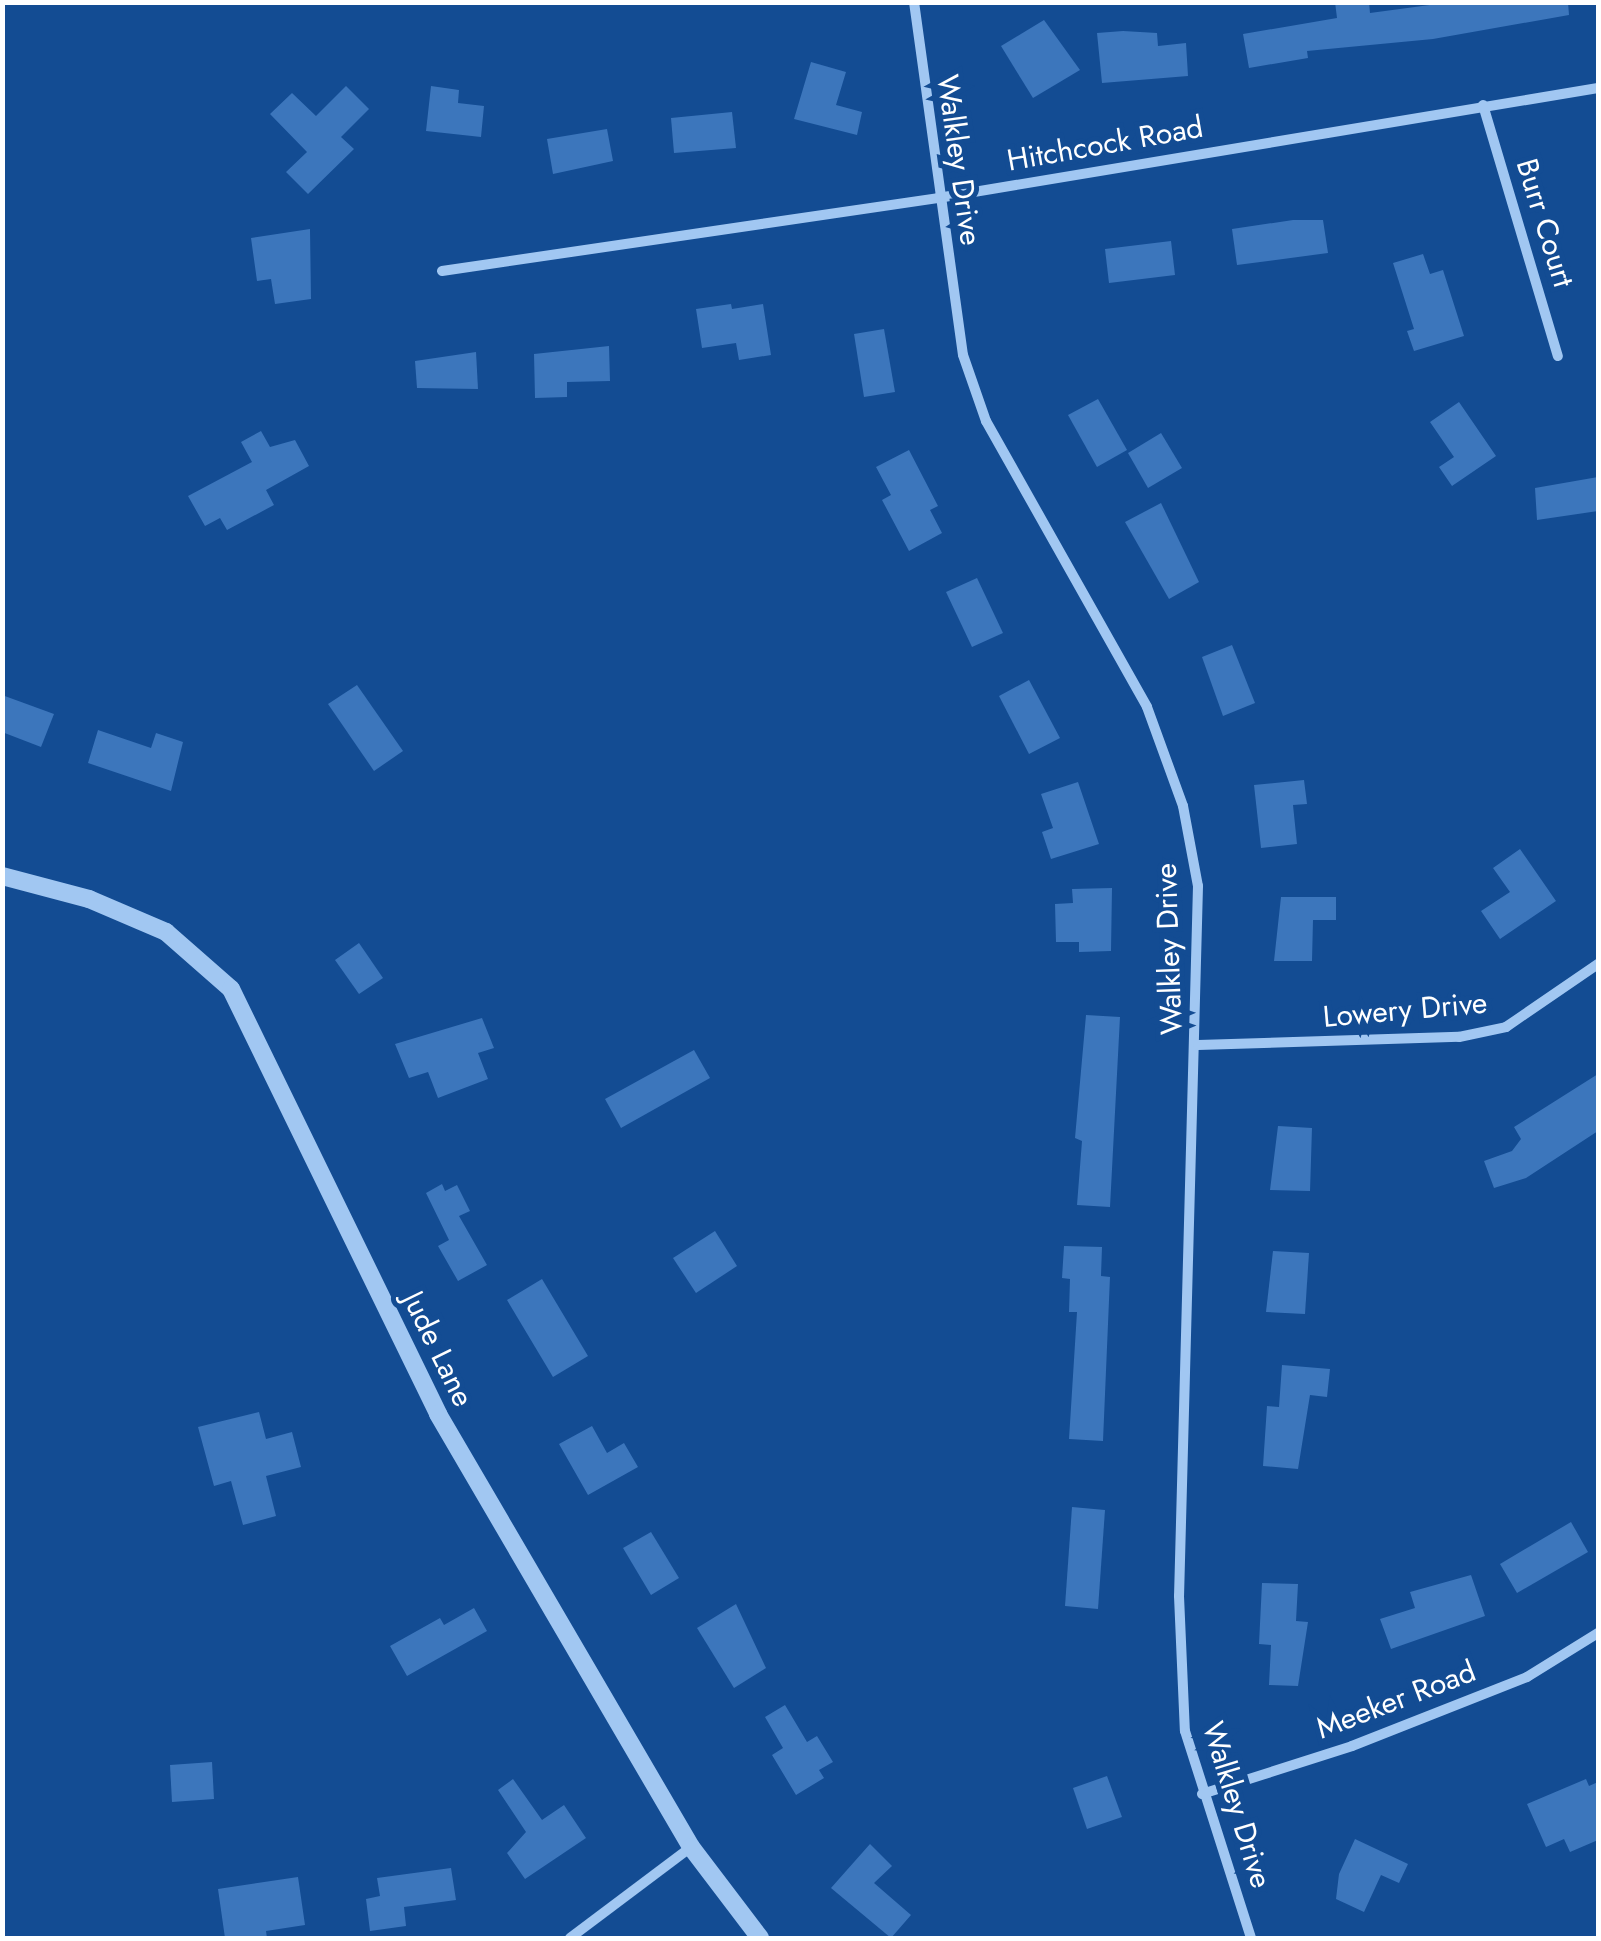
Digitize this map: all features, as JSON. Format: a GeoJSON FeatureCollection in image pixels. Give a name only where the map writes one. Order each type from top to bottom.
{"type":"FeatureCollection","features":[{"type":"Feature","properties":{"kind":"street","name":"Walkley Drive"},"geometry":{"type":"LineString","coordinates":[[914,2],[938,198],[963,356],[986,421],[1147,707],[1183,806],[1198,886],[1198,1044],[1178,1596],[1185,1732],[1250,1938]]}},
{"type":"Feature","properties":{"kind":"street","name":"Hitchcock Road"},"geometry":{"type":"LineString","coordinates":[[442,271],[938,198],[1598,88]]}},
{"type":"Feature","properties":{"kind":"street","name":"Burr Court"},"geometry":{"type":"LineString","coordinates":[[1483,105],[1558,356]]}},
{"type":"Feature","properties":{"kind":"street","name":"Jude Lane"},"geometry":{"type":"LineString","coordinates":[[2,876],[89,899],[166,932],[232,989],[438,1414],[691,1847],[760,1938]]}},
{"type":"Feature","properties":{"kind":"street","name":"Lowery Drive"},"geometry":{"type":"LineString","coordinates":[[1198,1044],[1460,1037],[1506,1026],[1598,964]]}},
{"type":"Feature","properties":{"kind":"street","name":"Meeker Road"},"geometry":{"type":"LineString","coordinates":[[1202,1794],[1352,1746],[1527,1676],[1598,1634]]}},
{"type":"Feature","properties":{"kind":"street"},"geometry":{"type":"LineString","coordinates":[[570,1938],[691,1847]]}},
{"type":"Feature","properties":{"kind":"building"},"geometry":{"type":"Polygon","coordinates":[[[1335,2],[1369,2],[1370,13],[1452,2],[1568,2],[1569,15],[1433,39],[1307,51],[1308,58],[1249,68],[1243,34],[1337,18],[1335,2]]]}},
{"type":"Feature","properties":{"kind":"building"},"geometry":{"type":"Polygon","coordinates":[[[1044,20],[1080,70],[1033,98],[1001,46],[1044,20]]]}},
{"type":"Feature","properties":{"kind":"building"},"geometry":{"type":"Polygon","coordinates":[[[1097,33],[1157,33],[1158,46],[1186,43],[1188,76],[1102,83],[1097,33]]]}},
{"type":"Feature","properties":{"kind":"building"},"geometry":{"type":"Polygon","coordinates":[[[811,62],[846,72],[836,105],[862,112],[857,135],[794,119],[811,62]]]}},
{"type":"Feature","properties":{"kind":"building"},"geometry":{"type":"Polygon","coordinates":[[[346,86],[369,109],[341,137],[354,149],[308,194],[286,172],[307,152],[270,114],[292,93],[316,116],[346,86]]]}},
{"type":"Feature","properties":{"kind":"building"},"geometry":{"type":"Polygon","coordinates":[[[431,86],[459,90],[458,103],[484,106],[481,137],[426,131],[431,86]]]}},
{"type":"Feature","properties":{"kind":"building"},"geometry":{"type":"Polygon","coordinates":[[[732,112],[736,148],[674,153],[671,118],[732,112]]]}},
{"type":"Feature","properties":{"kind":"building"},"geometry":{"type":"Polygon","coordinates":[[[607,129],[613,161],[553,174],[547,139],[607,129]]]}},
{"type":"Feature","properties":{"kind":"building"},"geometry":{"type":"Polygon","coordinates":[[[1323,220],[1328,253],[1237,265],[1232,229],[1323,220]]]}},
{"type":"Feature","properties":{"kind":"building"},"geometry":{"type":"Polygon","coordinates":[[[310,229],[311,299],[275,304],[271,279],[257,281],[251,238],[310,229]]]}},
{"type":"Feature","properties":{"kind":"building"},"geometry":{"type":"Polygon","coordinates":[[[1171,241],[1175,275],[1109,283],[1105,249],[1171,241]]]}},
{"type":"Feature","properties":{"kind":"building"},"geometry":{"type":"Polygon","coordinates":[[[1423,254],[1430,274],[1443,270],[1464,336],[1414,351],[1407,331],[1414,329],[1393,263],[1423,254]]]}},
{"type":"Feature","properties":{"kind":"building"},"geometry":{"type":"Polygon","coordinates":[[[731,304],[732,309],[763,304],[771,355],[739,360],[736,343],[702,348],[696,309],[731,304]]]}},
{"type":"Feature","properties":{"kind":"building"},"geometry":{"type":"Polygon","coordinates":[[[884,329],[895,392],[864,397],[854,334],[884,329]]]}},
{"type":"Feature","properties":{"kind":"building"},"geometry":{"type":"Polygon","coordinates":[[[609,346],[610,381],[567,382],[567,397],[535,398],[534,354],[609,346]]]}},
{"type":"Feature","properties":{"kind":"building"},"geometry":{"type":"Polygon","coordinates":[[[476,352],[478,389],[417,388],[415,361],[476,352]]]}},
{"type":"Feature","properties":{"kind":"building"},"geometry":{"type":"Polygon","coordinates":[[[1098,399],[1127,450],[1097,467],[1068,415],[1098,399]]]}},
{"type":"Feature","properties":{"kind":"building"},"geometry":{"type":"Polygon","coordinates":[[[1459,402],[1496,456],[1452,486],[1439,467],[1454,457],[1430,422],[1459,402]]]}},
{"type":"Feature","properties":{"kind":"building"},"geometry":{"type":"Polygon","coordinates":[[[261,431],[270,447],[295,440],[309,466],[266,490],[274,505],[227,530],[220,518],[205,526],[188,496],[252,462],[241,442],[261,431]]]}},
{"type":"Feature","properties":{"kind":"building"},"geometry":{"type":"Polygon","coordinates":[[[1161,433],[1182,468],[1148,488],[1128,453],[1161,433]]]}},
{"type":"Feature","properties":{"kind":"building"},"geometry":{"type":"Polygon","coordinates":[[[909,450],[938,506],[930,510],[942,533],[909,551],[882,500],[891,495],[876,467],[909,450]]]}},
{"type":"Feature","properties":{"kind":"building"},"geometry":{"type":"Polygon","coordinates":[[[1598,477],[1598,511],[1537,520],[1535,488],[1598,477]]]}},
{"type":"Feature","properties":{"kind":"building"},"geometry":{"type":"Polygon","coordinates":[[[1161,503],[1199,582],[1169,599],[1125,522],[1161,503]]]}},
{"type":"Feature","properties":{"kind":"building"},"geometry":{"type":"Polygon","coordinates":[[[977,578],[1003,633],[972,647],[946,592],[977,578]]]}},
{"type":"Feature","properties":{"kind":"building"},"geometry":{"type":"Polygon","coordinates":[[[1232,645],[1255,703],[1223,716],[1202,657],[1232,645]]]}},
{"type":"Feature","properties":{"kind":"building"},"geometry":{"type":"Polygon","coordinates":[[[1029,680],[1060,738],[1029,754],[999,696],[1029,680]]]}},
{"type":"Feature","properties":{"kind":"building"},"geometry":{"type":"Polygon","coordinates":[[[357,685],[403,751],[374,771],[328,704],[357,685]]]}},
{"type":"Feature","properties":{"kind":"building"},"geometry":{"type":"Polygon","coordinates":[[[2,695],[54,714],[41,747],[2,732],[2,695]]]}},
{"type":"Feature","properties":{"kind":"building"},"geometry":{"type":"Polygon","coordinates":[[[98,730],[151,748],[156,733],[183,742],[171,791],[88,763],[98,730]]]}},
{"type":"Feature","properties":{"kind":"building"},"geometry":{"type":"Polygon","coordinates":[[[1304,780],[1307,804],[1293,805],[1297,844],[1261,848],[1254,785],[1304,780]]]}},
{"type":"Feature","properties":{"kind":"building"},"geometry":{"type":"Polygon","coordinates":[[[1078,782],[1099,844],[1051,859],[1042,832],[1053,828],[1041,794],[1078,782]]]}},
{"type":"Feature","properties":{"kind":"building"},"geometry":{"type":"Polygon","coordinates":[[[1520,849],[1556,901],[1500,939],[1481,911],[1510,892],[1493,868],[1520,849]]]}},
{"type":"Feature","properties":{"kind":"building"},"geometry":{"type":"Polygon","coordinates":[[[1112,888],[1111,951],[1079,952],[1079,942],[1056,942],[1055,904],[1073,903],[1072,889],[1112,888]]]}},
{"type":"Feature","properties":{"kind":"building"},"geometry":{"type":"Polygon","coordinates":[[[1281,897],[1336,897],[1336,920],[1313,920],[1312,961],[1274,961],[1281,897]]]}},
{"type":"Feature","properties":{"kind":"building"},"geometry":{"type":"Polygon","coordinates":[[[359,943],[383,978],[359,994],[335,960],[359,943]]]}},
{"type":"Feature","properties":{"kind":"building"},"geometry":{"type":"Polygon","coordinates":[[[1086,1015],[1120,1017],[1110,1207],[1077,1205],[1082,1141],[1075,1138],[1086,1015]]]}},
{"type":"Feature","properties":{"kind":"building"},"geometry":{"type":"Polygon","coordinates":[[[482,1018],[494,1048],[478,1053],[488,1079],[438,1098],[428,1072],[409,1078],[395,1044],[482,1018]]]}},
{"type":"Feature","properties":{"kind":"building"},"geometry":{"type":"Polygon","coordinates":[[[694,1050],[710,1078],[621,1128],[605,1099],[694,1050]]]}},
{"type":"Feature","properties":{"kind":"building"},"geometry":{"type":"Polygon","coordinates":[[[1598,1074],[1598,1131],[1526,1178],[1494,1188],[1484,1161],[1512,1151],[1521,1139],[1514,1127],[1598,1074]]]}},
{"type":"Feature","properties":{"kind":"building"},"geometry":{"type":"Polygon","coordinates":[[[1278,1126],[1312,1128],[1310,1191],[1270,1190],[1278,1126]]]}},
{"type":"Feature","properties":{"kind":"building"},"geometry":{"type":"Polygon","coordinates":[[[442,1184],[445,1191],[457,1185],[470,1211],[459,1216],[487,1265],[458,1281],[438,1246],[449,1240],[426,1193],[442,1184]]]}},
{"type":"Feature","properties":{"kind":"building"},"geometry":{"type":"Polygon","coordinates":[[[715,1231],[737,1266],[696,1293],[673,1258],[715,1231]]]}},
{"type":"Feature","properties":{"kind":"building"},"geometry":{"type":"Polygon","coordinates":[[[1064,1246],[1102,1247],[1101,1276],[1110,1277],[1103,1441],[1069,1439],[1077,1312],[1069,1312],[1070,1279],[1062,1278],[1064,1246]]]}},
{"type":"Feature","properties":{"kind":"building"},"geometry":{"type":"Polygon","coordinates":[[[1273,1251],[1309,1253],[1305,1314],[1266,1312],[1273,1251]]]}},
{"type":"Feature","properties":{"kind":"building"},"geometry":{"type":"Polygon","coordinates":[[[542,1279],[588,1356],[553,1377],[507,1300],[542,1279]]]}},
{"type":"Feature","properties":{"kind":"building"},"geometry":{"type":"Polygon","coordinates":[[[1282,1365],[1330,1369],[1327,1397],[1310,1395],[1298,1469],[1263,1466],[1267,1406],[1279,1407],[1282,1365]]]}},
{"type":"Feature","properties":{"kind":"building"},"geometry":{"type":"Polygon","coordinates":[[[259,1412],[266,1439],[292,1432],[301,1467],[266,1476],[276,1516],[243,1525],[231,1481],[214,1486],[198,1427],[259,1412]]]}},
{"type":"Feature","properties":{"kind":"building"},"geometry":{"type":"Polygon","coordinates":[[[592,1426],[607,1453],[624,1443],[638,1467],[588,1495],[559,1444],[592,1426]]]}},
{"type":"Feature","properties":{"kind":"building"},"geometry":{"type":"Polygon","coordinates":[[[1072,1507],[1105,1510],[1098,1609],[1065,1606],[1072,1507]]]}},
{"type":"Feature","properties":{"kind":"building"},"geometry":{"type":"Polygon","coordinates":[[[1571,1522],[1588,1552],[1517,1593],[1500,1564],[1571,1522]]]}},
{"type":"Feature","properties":{"kind":"building"},"geometry":{"type":"Polygon","coordinates":[[[651,1532],[679,1578],[651,1595],[623,1548],[651,1532]]]}},
{"type":"Feature","properties":{"kind":"building"},"geometry":{"type":"Polygon","coordinates":[[[1471,1575],[1485,1616],[1391,1649],[1380,1619],[1415,1608],[1410,1592],[1471,1575]]]}},
{"type":"Feature","properties":{"kind":"building"},"geometry":{"type":"Polygon","coordinates":[[[1262,1583],[1298,1584],[1296,1621],[1308,1622],[1298,1686],[1269,1685],[1271,1645],[1259,1644],[1262,1583]]]}},
{"type":"Feature","properties":{"kind":"building"},"geometry":{"type":"Polygon","coordinates":[[[736,1604],[766,1668],[734,1688],[697,1628],[736,1604]]]}},
{"type":"Feature","properties":{"kind":"building"},"geometry":{"type":"Polygon","coordinates":[[[474,1608],[487,1631],[407,1676],[390,1646],[440,1618],[444,1625],[474,1608]]]}},
{"type":"Feature","properties":{"kind":"building"},"geometry":{"type":"Polygon","coordinates":[[[785,1705],[807,1742],[817,1736],[833,1762],[819,1770],[824,1778],[796,1795],[772,1755],[783,1748],[765,1717],[785,1705]]]}},
{"type":"Feature","properties":{"kind":"building"},"geometry":{"type":"Polygon","coordinates":[[[212,1762],[214,1799],[172,1802],[170,1765],[212,1762]]]}},
{"type":"Feature","properties":{"kind":"building"},"geometry":{"type":"Polygon","coordinates":[[[1107,1776],[1122,1817],[1087,1829],[1073,1788],[1107,1776]]]}},
{"type":"Feature","properties":{"kind":"building"},"geometry":{"type":"Polygon","coordinates":[[[513,1779],[542,1820],[564,1805],[586,1838],[525,1879],[507,1853],[526,1832],[498,1790],[513,1779]]]}},
{"type":"Feature","properties":{"kind":"building"},"geometry":{"type":"Polygon","coordinates":[[[1586,1779],[1589,1786],[1598,1782],[1598,1840],[1570,1852],[1564,1839],[1546,1847],[1527,1804],[1586,1779]]]}},
{"type":"Feature","properties":{"kind":"building"},"geometry":{"type":"Polygon","coordinates":[[[1355,1839],[1408,1864],[1399,1883],[1381,1875],[1364,1912],[1336,1899],[1339,1874],[1355,1839]]]}},
{"type":"Feature","properties":{"kind":"building"},"geometry":{"type":"Polygon","coordinates":[[[870,1844],[892,1866],[874,1883],[911,1915],[891,1938],[831,1888],[870,1844]]]}},
{"type":"Feature","properties":{"kind":"building"},"geometry":{"type":"Polygon","coordinates":[[[451,1868],[456,1900],[404,1907],[406,1926],[370,1931],[366,1899],[380,1896],[377,1878],[451,1868]]]}},
{"type":"Feature","properties":{"kind":"building"},"geometry":{"type":"Polygon","coordinates":[[[298,1877],[305,1925],[266,1931],[267,1938],[225,1938],[218,1889],[298,1877]]]}}]}
